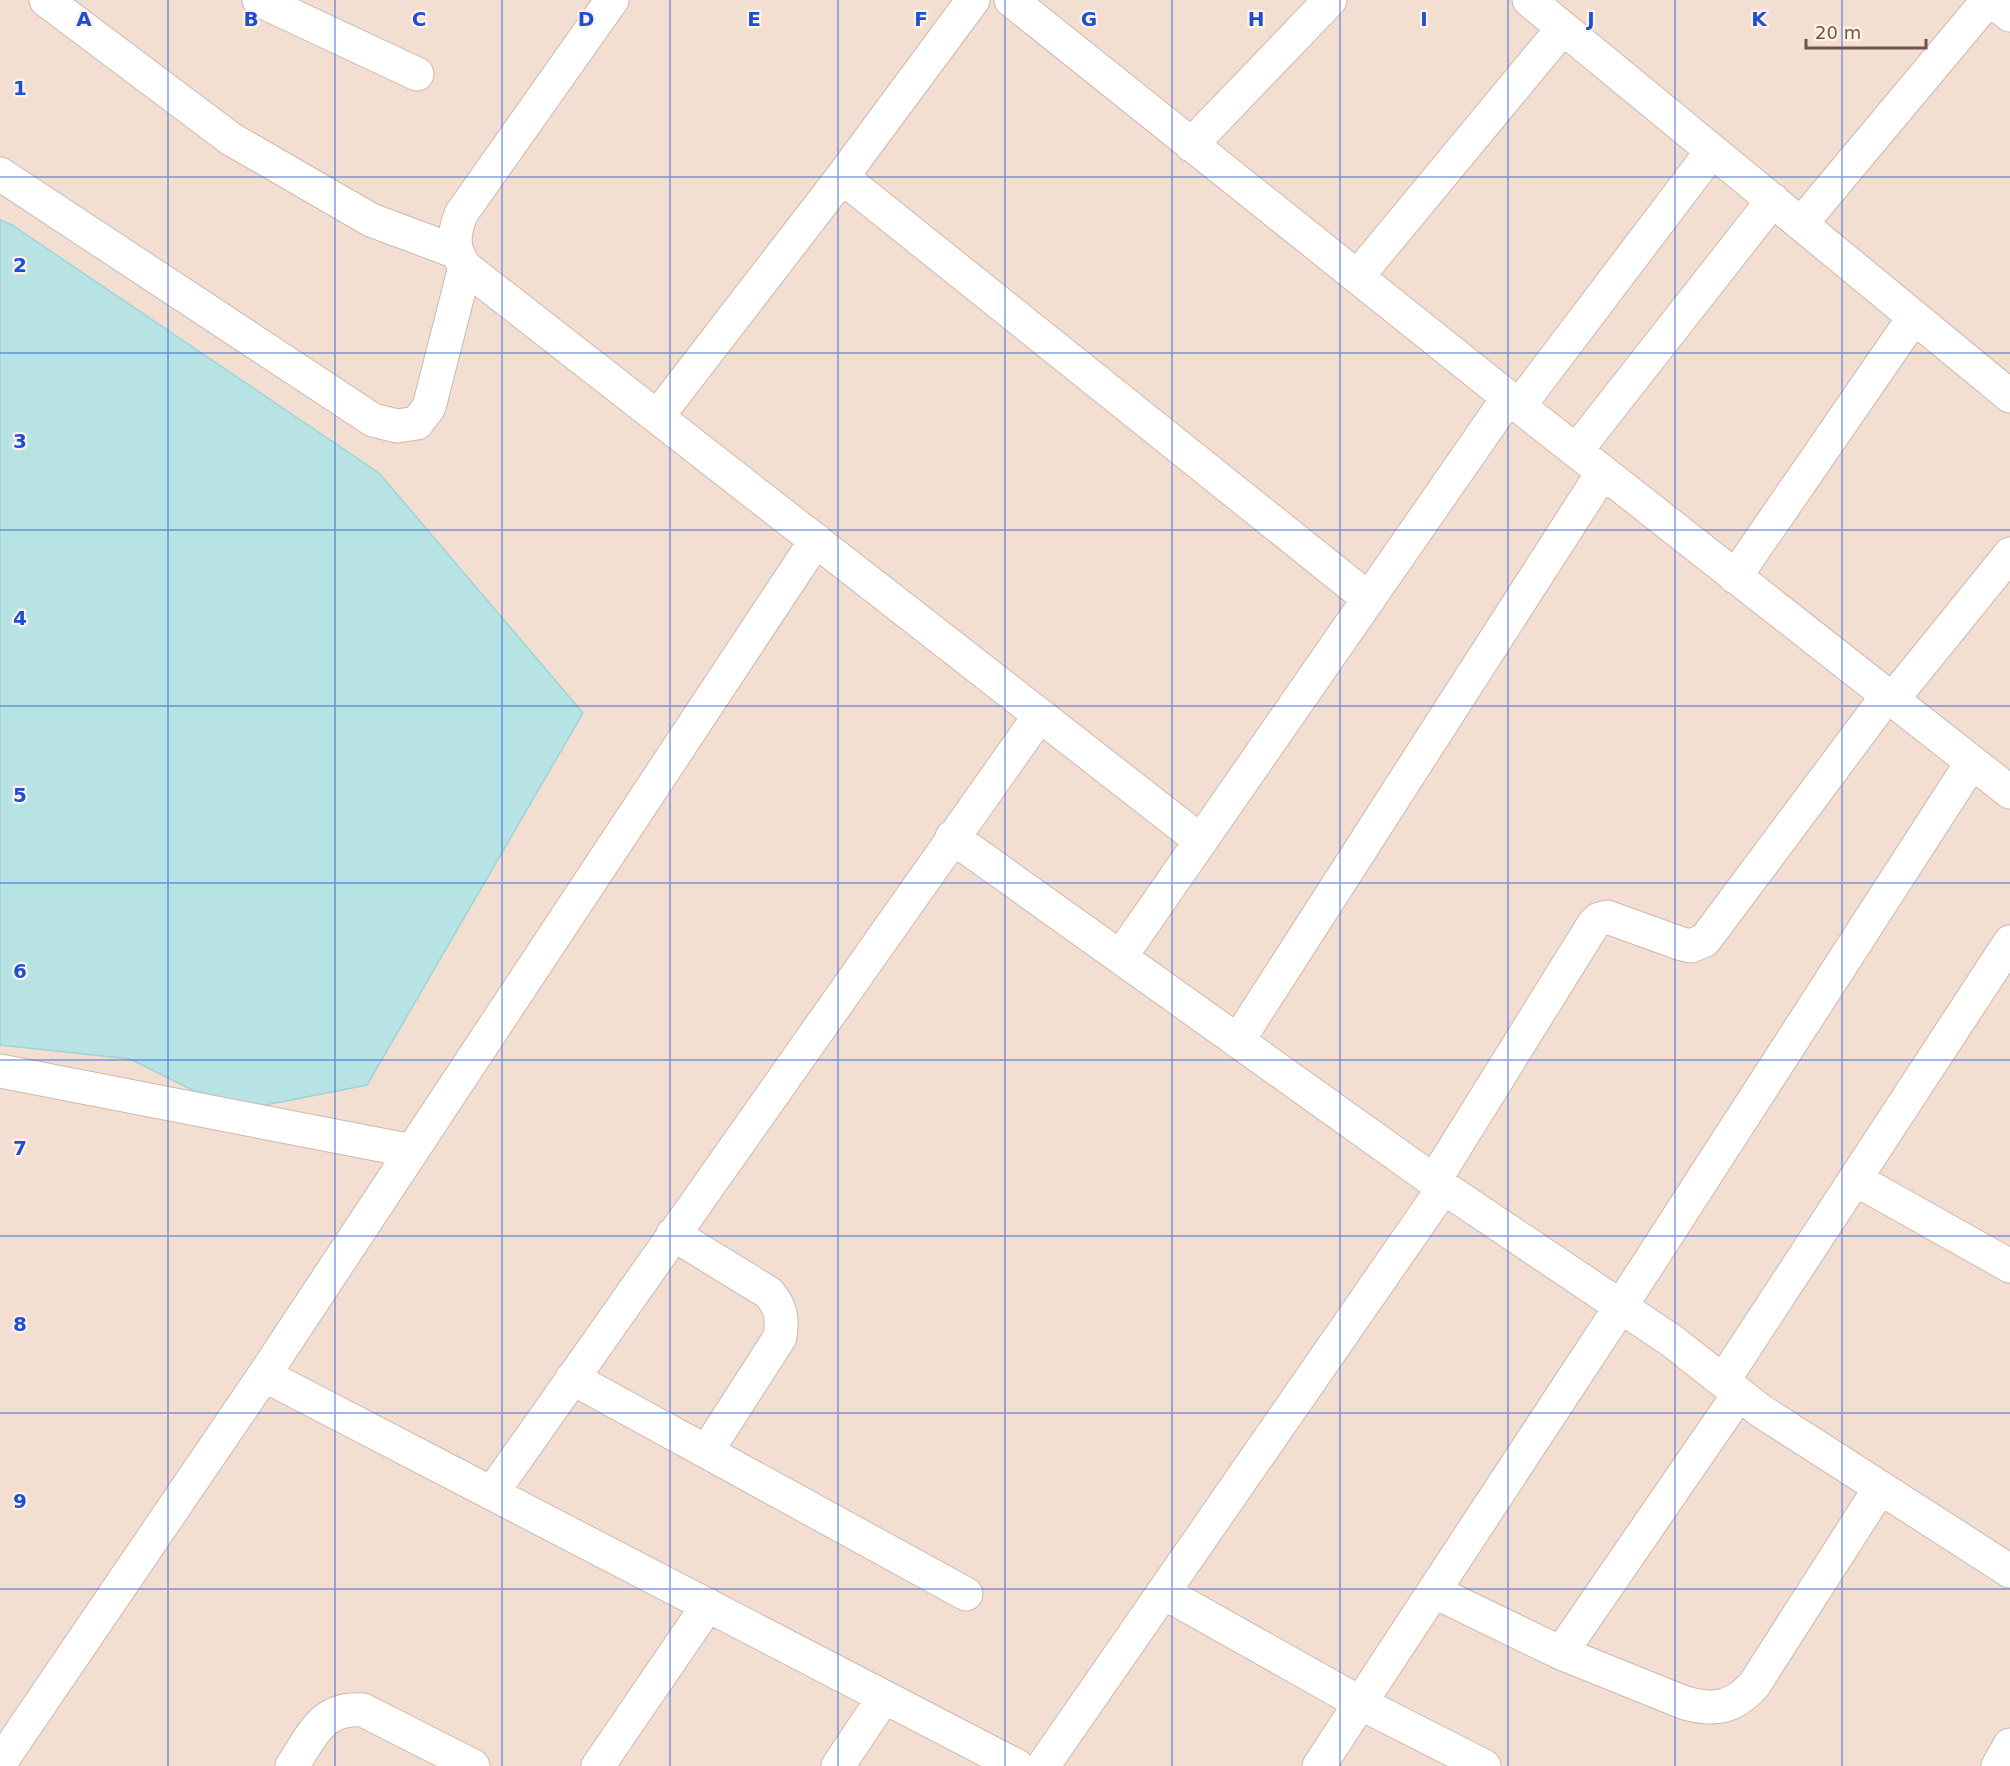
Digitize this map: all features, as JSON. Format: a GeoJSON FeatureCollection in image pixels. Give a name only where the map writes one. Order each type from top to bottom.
{"type":"FeatureCollection","features":[{"type":"Feature","properties":{"kind":"street"},"geometry":{"type":"LineString","coordinates":[[46,0],[231,139],[371,220],[460,259],[657,417],[1201,841]]}},
{"type":"Feature","properties":{"kind":"street"},"geometry":{"type":"LineString","coordinates":[[259,0],[417,74]]}},
{"type":"Feature","properties":{"kind":"street"},"geometry":{"type":"LineString","coordinates":[[0,174],[373,420],[397,426],[417,423],[429,407],[460,259],[453,235],[461,214],[612,0]]}},
{"type":"Feature","properties":{"kind":"street"},"geometry":{"type":"LineString","coordinates":[[657,417],[842,177],[973,0]]}},
{"type":"Feature","properties":{"kind":"street"},"geometry":{"type":"LineString","coordinates":[[1011,0],[1514,402],[2010,792]]}},
{"type":"Feature","properties":{"kind":"street"},"geometry":{"type":"LineString","coordinates":[[1191,145],[1330,0]]}},
{"type":"Feature","properties":{"kind":"street"},"geometry":{"type":"LineString","coordinates":[[1529,0],[2010,396]]}},
{"type":"Feature","properties":{"kind":"street"},"geometry":{"type":"LineString","coordinates":[[1801,224],[1990,0],[2010,15]]}},
{"type":"Feature","properties":{"kind":"street"},"geometry":{"type":"LineString","coordinates":[[1358,278],[1563,28]]}},
{"type":"Feature","properties":{"kind":"street"},"geometry":{"type":"LineString","coordinates":[[1121,956],[1369,599],[1514,402],[1712,151]]}},
{"type":"Feature","properties":{"kind":"street"},"geometry":{"type":"LineString","coordinates":[[842,177],[1369,599]]}},
{"type":"Feature","properties":{"kind":"street"},"geometry":{"type":"LineString","coordinates":[[1576,451],[1773,200]]}},
{"type":"Feature","properties":{"kind":"street"},"geometry":{"type":"LineString","coordinates":[[1736,577],[1914,317]]}},
{"type":"Feature","properties":{"kind":"street"},"geometry":{"type":"LineString","coordinates":[[1239,1039],[1603,472]]}},
{"type":"Feature","properties":{"kind":"street"},"geometry":{"type":"LineString","coordinates":[[0,1763],[264,1374],[816,540]]}},
{"type":"Feature","properties":{"kind":"street"},"geometry":{"type":"LineString","coordinates":[[1043,1766],[1439,1184],[1593,925],[1599,919],[1607,917],[1682,944],[1691,946],[1705,940],[1890,698],[2010,554]]}},
{"type":"Feature","properties":{"kind":"street"},"geometry":{"type":"LineString","coordinates":[[492,1493],[1040,715]]}},
{"type":"Feature","properties":{"kind":"street"},"geometry":{"type":"LineString","coordinates":[[1319,1766],[1435,1592],[1972,762]]}},
{"type":"Feature","properties":{"kind":"street"},"geometry":{"type":"LineString","coordinates":[[952,837],[1239,1039],[1439,1184],[1621,1306],[1731,1388],[1880,1488],[2010,1570]]}},
{"type":"Feature","properties":{"kind":"street"},"geometry":{"type":"LineString","coordinates":[[1561,1653],[1731,1388],[1855,1179],[2010,942]]}},
{"type":"Feature","properties":{"kind":"street"},"geometry":{"type":"LineString","coordinates":[[0,1071],[412,1151]]}},
{"type":"Feature","properties":{"kind":"street"},"geometry":{"type":"LineString","coordinates":[[1855,1179],[2010,1266]]}},
{"type":"Feature","properties":{"kind":"street"},"geometry":{"type":"LineString","coordinates":[[673,1234],[769,1293],[780,1307],[783,1319],[780,1337],[707,1452]]}},
{"type":"Feature","properties":{"kind":"street"},"geometry":{"type":"LineString","coordinates":[[264,1374],[1017,1766]]}},
{"type":"Feature","properties":{"kind":"street"},"geometry":{"type":"LineString","coordinates":[[572,1378],[966,1594]]}},
{"type":"Feature","properties":{"kind":"street"},"geometry":{"type":"LineString","coordinates":[[1435,1592],[1561,1653],[1685,1703],[1706,1708],[1725,1707],[1742,1698],[1754,1685],[1880,1488]]}},
{"type":"Feature","properties":{"kind":"street"},"geometry":{"type":"LineString","coordinates":[[1163,1592],[1362,1704],[1484,1766]]}},
{"type":"Feature","properties":{"kind":"street"},"geometry":{"type":"LineString","coordinates":[[598,1766],[708,1605]]}},
{"type":"Feature","properties":{"kind":"street"},"geometry":{"type":"LineString","coordinates":[[838,1766],[884,1697]]}},
{"type":"Feature","properties":{"kind":"street"},"geometry":{"type":"LineString","coordinates":[[292,1766],[323,1722],[335,1712],[351,1709],[363,1710],[473,1766]]}},
{"type":"Feature","properties":{"kind":"street"},"geometry":{"type":"LineString","coordinates":[[1998,1766],[2010,1745]]}},
{"type":"Feature","properties":{"kind":"shaded area"},"geometry":{"type":"Polygon","coordinates":[[[0,0],[2010,0],[2010,1766],[0,1766],[0,0]]]}},
{"type":"Feature","properties":{"kind":"water"},"geometry":{"type":"Polygon","coordinates":[[[0,220],[12,225],[379,473],[583,713],[367,1085],[235,1111],[130,1059],[0,1045],[0,220]]]}}]}
